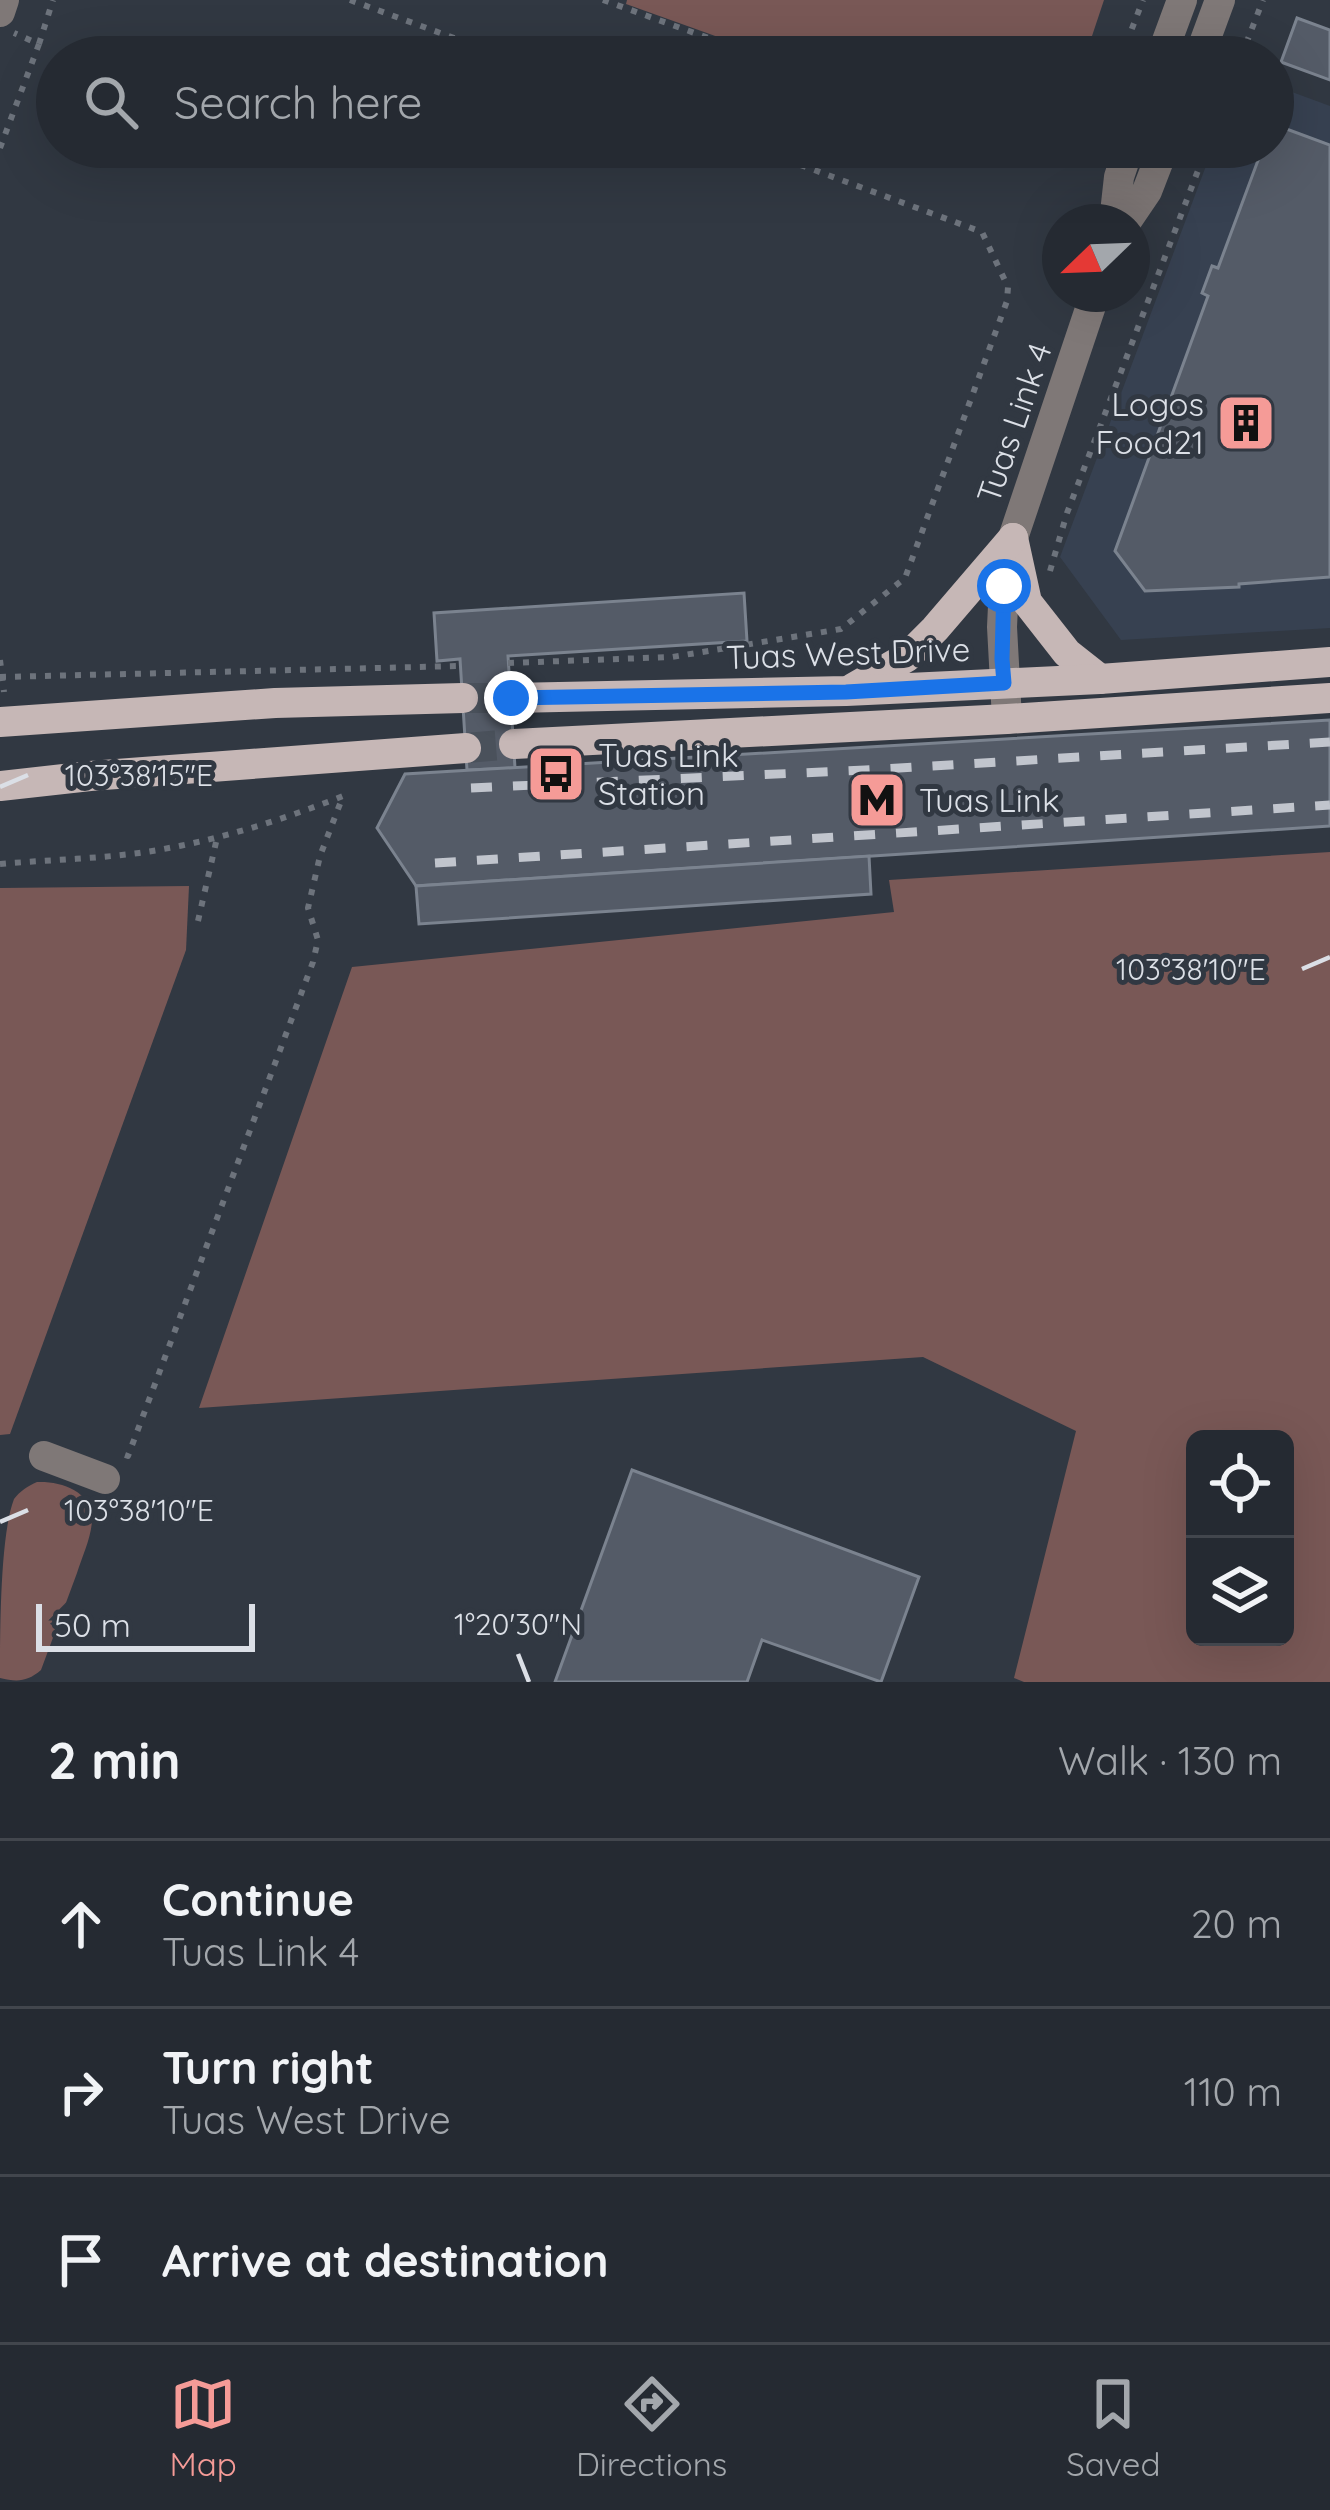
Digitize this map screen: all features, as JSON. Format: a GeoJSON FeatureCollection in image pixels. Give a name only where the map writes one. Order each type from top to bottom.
{"type":"FeatureCollection","features":[{"type":"Feature","properties":{"kind":"main road"},"geometry":{"type":"LineString","coordinates":[[1013,538],[1028,602],[1067,653],[1100,679]]}},
{"type":"Feature","properties":{"kind":"main road"},"geometry":{"type":"LineString","coordinates":[[846,692],[907,657],[1013,538]]}},
{"type":"Feature","properties":{"kind":"main road","name":"Tuas West Drive"},"geometry":{"type":"LineString","coordinates":[[511,698],[846,692],[1330,662]]}},
{"type":"Feature","properties":{"kind":"main road"},"geometry":{"type":"LineString","coordinates":[[0,722],[274,704],[463,698]]}},
{"type":"Feature","properties":{"kind":"main road"},"geometry":{"type":"LineString","coordinates":[[514,744],[1330,698]]}},
{"type":"Feature","properties":{"kind":"main road"},"geometry":{"type":"LineString","coordinates":[[0,786],[466,748]]}},
{"type":"Feature","properties":{"kind":"street"},"geometry":{"type":"LineString","coordinates":[[0,12],[4,0]]}},
{"type":"Feature","properties":{"kind":"street"},"geometry":{"type":"LineString","coordinates":[[1169,36],[1182,0]]}},
{"type":"Feature","properties":{"kind":"street"},"geometry":{"type":"LineString","coordinates":[[1207,36],[1220,0]]}},
{"type":"Feature","properties":{"kind":"street"},"geometry":{"type":"LineString","coordinates":[[1116,204],[1122,168]]}},
{"type":"Feature","properties":{"kind":"street"},"geometry":{"type":"LineString","coordinates":[[1138,204],[1156,168]]}},
{"type":"Feature","properties":{"kind":"street","name":"Tuas Link 4"},"geometry":{"type":"LineString","coordinates":[[1007,719],[1002,659],[1004,586],[1013,538],[1089,312]]}},
{"type":"Feature","properties":{"kind":"street"},"geometry":{"type":"LineString","coordinates":[[44,1456],[110,1466]]}},
{"type":"Feature","properties":{"kind":"path"},"geometry":{"type":"LineString","coordinates":[[42,36],[53,0]]}},
{"type":"Feature","properties":{"kind":"path"},"geometry":{"type":"LineString","coordinates":[[350,0],[449,36]]}},
{"type":"Feature","properties":{"kind":"path"},"geometry":{"type":"LineString","coordinates":[[603,0],[703,36]]}},
{"type":"Feature","properties":{"kind":"path"},"geometry":{"type":"LineString","coordinates":[[1129,36],[1143,0]]}},
{"type":"Feature","properties":{"kind":"path"},"geometry":{"type":"LineString","coordinates":[[1249,36],[1263,0]]}},
{"type":"Feature","properties":{"kind":"path"},"geometry":{"type":"LineString","coordinates":[[0,27],[36,43]]}},
{"type":"Feature","properties":{"kind":"path"},"geometry":{"type":"LineString","coordinates":[[0,148],[36,52]]}},
{"type":"Feature","properties":{"kind":"path"},"geometry":{"type":"LineString","coordinates":[[508,663],[672,657],[842,629],[905,578],[1007,301],[1008,287],[982,232],[809,168]]}},
{"type":"Feature","properties":{"kind":"path"},"geometry":{"type":"LineString","coordinates":[[1050,573],[1067,513],[1199,168]]}},
{"type":"Feature","properties":{"kind":"path"},"geometry":{"type":"LineString","coordinates":[[671,646],[672,657]]}},
{"type":"Feature","properties":{"kind":"path"},"geometry":{"type":"LineString","coordinates":[[0,676],[461,666]]}},
{"type":"Feature","properties":{"kind":"path"},"geometry":{"type":"LineString","coordinates":[[0,864],[138,853],[217,838],[344,796],[320,856],[308,908],[318,940],[313,962],[128,1456],[110,1466]]}},
{"type":"Feature","properties":{"kind":"path"},"geometry":{"type":"LineString","coordinates":[[198,921],[217,838]]}},
{"type":"Feature","properties":{"kind":"shaded area"},"geometry":{"type":"Polygon","coordinates":[[[627,0],[1104,0],[1092,36],[715,36],[626,4],[627,0]]]}},
{"type":"Feature","properties":{"kind":"shaded area","name":"Logos Food21"},"geometry":{"type":"Polygon","coordinates":[[[1294,93],[1330,106],[1330,628],[1121,640],[1060,557],[1205,168],[1294,168],[1294,93]]]}},
{"type":"Feature","properties":{"kind":"shaded area"},"geometry":{"type":"Polygon","coordinates":[[[1330,852],[1330,1682],[1024,1682],[1014,1678],[1076,1431],[923,1357],[199,1408],[352,967],[894,912],[889,880],[1330,852]]]}},
{"type":"Feature","properties":{"kind":"shaded area"},"geometry":{"type":"Polygon","coordinates":[[[189,886],[186,950],[10,1434],[0,1435],[0,888],[189,886]]]}},
{"type":"Feature","properties":{"kind":"shaded area"},"geometry":{"type":"Polygon","coordinates":[[[37,1482],[55,1483],[80,1494],[90,1509],[92,1526],[41,1670],[26,1679],[12,1680],[0,1678],[6,1536],[14,1499],[37,1482]]]}},
{"type":"Feature","properties":{"kind":"building"},"geometry":{"type":"Polygon","coordinates":[[[1297,18],[1330,30],[1330,80],[1294,67],[1290,36],[1297,18]]]}},
{"type":"Feature","properties":{"kind":"building","name":"Logos Food21"},"geometry":{"type":"Polygon","coordinates":[[[1294,132],[1330,145],[1330,577],[1145,591],[1115,551],[1208,296],[1202,293],[1212,266],[1218,268],[1255,168],[1294,168],[1294,132]]]}},
{"type":"Feature","properties":{"kind":"building"},"geometry":{"type":"Polygon","coordinates":[[[744,593],[747,641],[508,656],[515,768],[467,770],[460,659],[437,661],[434,613],[744,593]]]}},
{"type":"Feature","properties":{"kind":"building"},"geometry":{"type":"Polygon","coordinates":[[[1330,720],[1330,826],[416,886],[377,828],[405,774],[1330,720]]]}},
{"type":"Feature","properties":{"kind":"building"},"geometry":{"type":"Polygon","coordinates":[[[869,856],[871,894],[419,924],[416,886],[869,856]]]}},
{"type":"Feature","properties":{"kind":"building"},"geometry":{"type":"Polygon","coordinates":[[[632,1470],[919,1577],[881,1682],[762,1640],[747,1682],[555,1682],[632,1470]]]}},
{"type":"Feature","properties":{"kind":"tunnel"},"geometry":{"type":"LineString","coordinates":[[463,698],[511,698]]}},
{"type":"Feature","properties":{"kind":"tunnel"},"geometry":{"type":"LineString","coordinates":[[466,748],[514,744]]}},
{"type":"Feature","properties":{"kind":"railway"},"geometry":{"type":"LineString","coordinates":[[471,788],[1330,742]]}},
{"type":"Feature","properties":{"kind":"railway"},"geometry":{"type":"LineString","coordinates":[[435,863],[1330,805]]}},
{"type":"Feature","properties":{"kind":"place","name":"Logos Food21"},"geometry":{"type":"Point","coordinates":[1246,423]}},
{"type":"Feature","properties":{"kind":"place","name":"Tuas Link Station"},"geometry":{"type":"Point","coordinates":[556,774]}},
{"type":"Feature","properties":{"kind":"place","name":"Tuas Link"},"geometry":{"type":"Point","coordinates":[877,800]}},
{"type":"Feature","properties":{"kind":"route"},"geometry":{"type":"LineString","coordinates":[[511,698],[846,692],[1004,683],[1004,586]]}}]}
